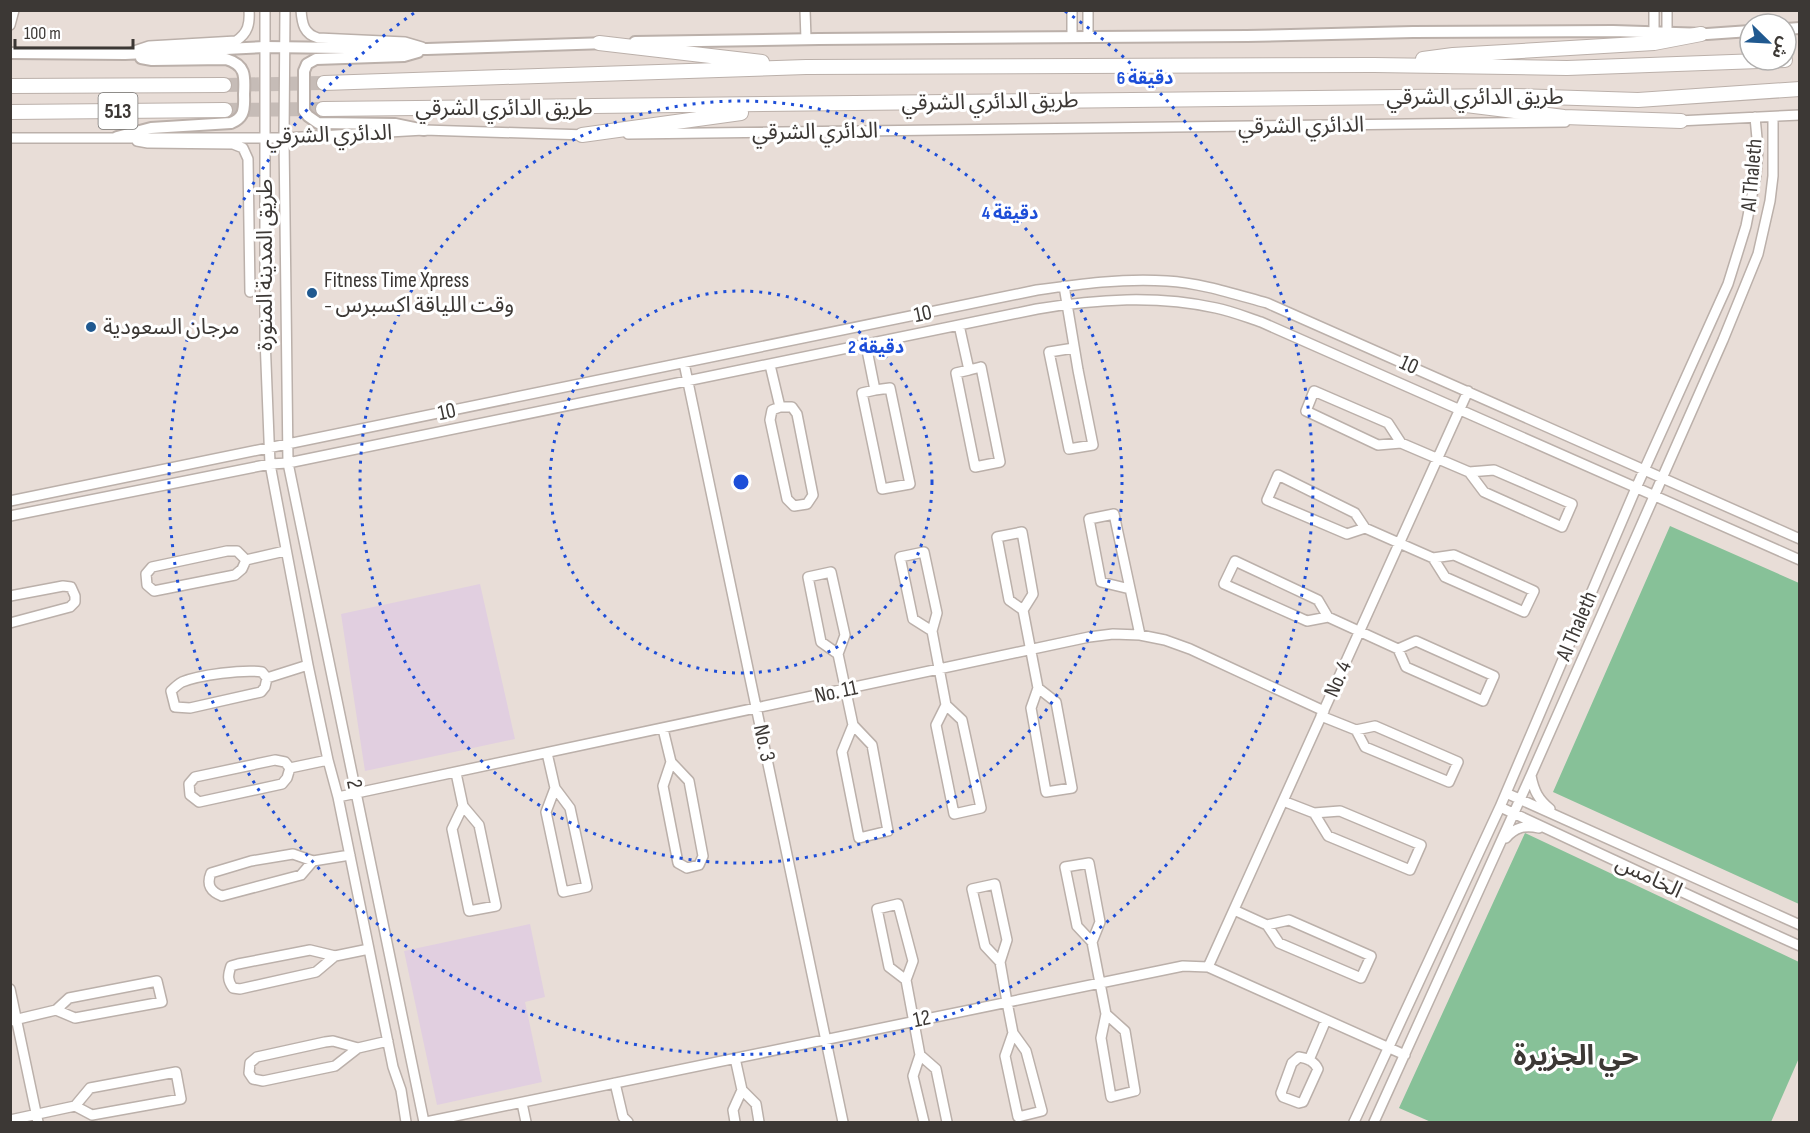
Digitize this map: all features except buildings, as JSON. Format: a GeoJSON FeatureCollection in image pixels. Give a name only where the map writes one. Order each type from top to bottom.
{"type":"FeatureCollection","features":[{"type":"Feature","properties":{"kind":"highway"},"geometry":{"type":"LineString","coordinates":[[1374,65],[1453,55],[1701,34]]}},
{"type":"Feature","properties":{"kind":"highway"},"geometry":{"type":"LineString","coordinates":[[599,43],[806,67]]}},
{"type":"Feature","properties":{"kind":"highway","name":"طريق الدائري الشرقي"},"geometry":{"type":"LineString","coordinates":[[324,83],[806,67],[1374,65],[1568,68],[1738,62]]}},
{"type":"Feature","properties":{"kind":"highway","name":"513"},"geometry":{"type":"LineString","coordinates":[[10,86],[224,85]]}},
{"type":"Feature","properties":{"kind":"highway","name":"طريق الدائري الشرقي"},"geometry":{"type":"LineString","coordinates":[[323,109],[1515,96],[1638,100],[1800,89]]}},
{"type":"Feature","properties":{"kind":"highway"},"geometry":{"type":"LineString","coordinates":[[1402,97],[1564,117],[1681,121]]}},
{"type":"Feature","properties":{"kind":"highway"},"geometry":{"type":"LineString","coordinates":[[582,135],[797,105]]}},
{"type":"Feature","properties":{"kind":"highway","name":"513"},"geometry":{"type":"LineString","coordinates":[[10,112],[225,110]]}},
{"type":"Feature","properties":{"kind":"main road"},"geometry":{"type":"LineString","coordinates":[[10,53],[125,54],[265,47],[427,49],[806,39],[1248,36],[1413,32],[1660,37]]}},
{"type":"Feature","properties":{"kind":"main road"},"geometry":{"type":"LineString","coordinates":[[1701,34],[1738,32]]}},
{"type":"Feature","properties":{"kind":"main road"},"geometry":{"type":"LineString","coordinates":[[424,130],[396,124],[318,123],[304,111],[304,71],[307,64],[316,59],[404,56],[427,49]]}},
{"type":"Feature","properties":{"kind":"main road"},"geometry":{"type":"LineString","coordinates":[[117,137],[151,128],[231,123],[244,112],[244,77],[235,62],[226,59],[152,60],[125,54]]}},
{"type":"Feature","properties":{"kind":"street"},"geometry":{"type":"LineString","coordinates":[[10,25],[14,10]]}},
{"type":"Feature","properties":{"kind":"street"},"geometry":{"type":"LineString","coordinates":[[125,54],[149,46],[236,41],[245,34],[250,20],[249,10]]}},
{"type":"Feature","properties":{"kind":"street","name":"طريق المدينة المنورة"},"geometry":{"type":"LineString","coordinates":[[265,10],[265,338],[268,448]]}},
{"type":"Feature","properties":{"kind":"street","name":"طريق المدينة المنورة"},"geometry":{"type":"LineString","coordinates":[[285,10],[284,138],[288,444]]}},
{"type":"Feature","properties":{"kind":"street"},"geometry":{"type":"LineString","coordinates":[[301,10],[305,32],[310,36],[405,42],[427,49]]}},
{"type":"Feature","properties":{"kind":"street"},"geometry":{"type":"LineString","coordinates":[[805,10],[806,39]]}},
{"type":"Feature","properties":{"kind":"street"},"geometry":{"type":"LineString","coordinates":[[1072,10],[1072,37]]}},
{"type":"Feature","properties":{"kind":"street"},"geometry":{"type":"LineString","coordinates":[[1088,10],[1088,36]]}},
{"type":"Feature","properties":{"kind":"street"},"geometry":{"type":"LineString","coordinates":[[1654,10],[1660,37]]}},
{"type":"Feature","properties":{"kind":"street"},"geometry":{"type":"LineString","coordinates":[[1660,37],[1667,10]]}},
{"type":"Feature","properties":{"kind":"street","name":"الدائري الشرقي"},"geometry":{"type":"LineString","coordinates":[[10,138],[284,138],[424,130],[582,135],[1681,121],[1800,115]]}},
{"type":"Feature","properties":{"kind":"street","name":"Al Thaleth"},"geometry":{"type":"LineString","coordinates":[[1354,1122],[1506,794],[1636,488],[1728,284],[1740,249],[1756,175],[1758,149],[1755,117]]}},
{"type":"Feature","properties":{"kind":"street","name":"Al Thaleth"},"geometry":{"type":"LineString","coordinates":[[1374,1122],[1531,776],[1723,340],[1758,254],[1773,176],[1773,117]]}},
{"type":"Feature","properties":{"kind":"street"},"geometry":{"type":"LineString","coordinates":[[117,137],[148,143],[233,144],[243,148],[248,159],[250,292]]}},
{"type":"Feature","properties":{"kind":"street","name":"10"},"geometry":{"type":"LineString","coordinates":[[10,501],[1064,286],[1130,280],[1169,281],[1220,290],[1277,307],[1800,539]]}},
{"type":"Feature","properties":{"kind":"street"},"geometry":{"type":"LineString","coordinates":[[1064,286],[1093,445],[1069,449],[1049,352],[1074,348]]}},
{"type":"Feature","properties":{"kind":"street","name":"10"},"geometry":{"type":"LineString","coordinates":[[10,516],[288,463],[1067,304],[1129,299],[1166,301],[1216,308],[1261,322],[1800,560]]}},
{"type":"Feature","properties":{"kind":"street"},"geometry":{"type":"LineString","coordinates":[[959,325],[969,370]]}},
{"type":"Feature","properties":{"kind":"street"},"geometry":{"type":"LineString","coordinates":[[866,345],[875,390]]}},
{"type":"Feature","properties":{"kind":"street","name":"No. 3"},"geometry":{"type":"LineString","coordinates":[[684,363],[843,1122]]}},
{"type":"Feature","properties":{"kind":"street"},"geometry":{"type":"LineString","coordinates":[[770,365],[780,407]]}},
{"type":"Feature","properties":{"kind":"street"},"geometry":{"type":"LineString","coordinates":[[981,367],[1000,462],[975,467],[956,373],[969,370],[981,367]]}},
{"type":"Feature","properties":{"kind":"street"},"geometry":{"type":"LineString","coordinates":[[890,388],[910,484],[882,489],[862,393],[875,390],[890,388]]}},
{"type":"Feature","properties":{"kind":"street"},"geometry":{"type":"LineString","coordinates":[[1401,443],[1388,423],[1314,391],[1306,411],[1378,445],[1401,443],[1469,472],[1494,470],[1572,504],[1562,526],[1484,492],[1469,472]]}},
{"type":"Feature","properties":{"kind":"street","name":"No. 4"},"geometry":{"type":"LineString","coordinates":[[1208,967],[1468,391]]}},
{"type":"Feature","properties":{"kind":"street"},"geometry":{"type":"LineString","coordinates":[[780,407],[792,407],[797,414],[813,495],[807,504],[794,506],[787,500],[770,420],[772,410],[780,407]]}},
{"type":"Feature","properties":{"kind":"street","name":"2"},"geometry":{"type":"LineString","coordinates":[[288,444],[288,463],[425,1122]]}},
{"type":"Feature","properties":{"kind":"street","name":"2"},"geometry":{"type":"LineString","coordinates":[[268,448],[285,551],[308,665],[338,797],[388,1041],[401,1090],[406,1122]]}},
{"type":"Feature","properties":{"kind":"street"},"geometry":{"type":"LineString","coordinates":[[1365,528],[1347,534],[1268,500],[1278,475],[1355,513],[1365,528],[1433,558],[1454,555],[1534,591],[1524,612],[1445,577],[1433,558]]}},
{"type":"Feature","properties":{"kind":"street"},"geometry":{"type":"LineString","coordinates":[[1130,589],[1101,582],[1089,519],[1114,514],[1140,635]]}},
{"type":"Feature","properties":{"kind":"street"},"geometry":{"type":"LineString","coordinates":[[1023,610],[1033,594],[1022,532],[997,537],[1009,600],[1023,610],[1032,650],[1038,688],[1031,708],[1046,792],[1072,788],[1056,702],[1038,688]]}},
{"type":"Feature","properties":{"kind":"street"},"geometry":{"type":"LineString","coordinates":[[237,550],[246,560],[242,569],[235,575],[154,591],[147,585],[146,574],[152,567],[237,550]]}},
{"type":"Feature","properties":{"kind":"street"},"geometry":{"type":"LineString","coordinates":[[246,560],[285,551]]}},
{"type":"Feature","properties":{"kind":"street"},"geometry":{"type":"LineString","coordinates":[[932,631],[913,619],[900,557],[924,552],[937,613],[932,631],[946,705],[962,720],[981,808],[954,814],[936,725],[946,705]]}},
{"type":"Feature","properties":{"kind":"street"},"geometry":{"type":"LineString","coordinates":[[1328,617],[1307,621],[1224,584],[1234,561],[1318,600],[1328,617],[1398,649],[1406,667],[1483,701],[1494,676],[1416,641],[1398,649]]}},
{"type":"Feature","properties":{"kind":"street"},"geometry":{"type":"LineString","coordinates":[[838,654],[821,642],[808,577],[831,572],[845,635],[838,654],[853,725],[872,745],[888,831],[859,838],[842,752],[853,725]]}},
{"type":"Feature","properties":{"kind":"street"},"geometry":{"type":"LineString","coordinates":[[10,596],[63,586],[71,587],[75,602],[70,607],[10,623]]}},
{"type":"Feature","properties":{"kind":"street","name":"No. 11"},"geometry":{"type":"LineString","coordinates":[[338,797],[1105,635],[1140,635],[1165,640],[1190,649],[1356,730]]}},
{"type":"Feature","properties":{"kind":"street"},"geometry":{"type":"LineString","coordinates":[[267,678],[308,665]]}},
{"type":"Feature","properties":{"kind":"street"},"geometry":{"type":"LineString","coordinates":[[232,672],[262,672],[267,678],[261,692],[190,708],[175,707],[171,691],[181,683],[232,672]]}},
{"type":"Feature","properties":{"kind":"street"},"geometry":{"type":"LineString","coordinates":[[1375,726],[1458,762],[1449,782],[1365,747],[1356,730],[1375,726]]}},
{"type":"Feature","properties":{"kind":"street"},"geometry":{"type":"LineString","coordinates":[[663,729],[671,762],[689,781],[703,856],[699,865],[687,868],[678,863],[663,786],[671,762]]}},
{"type":"Feature","properties":{"kind":"street"},"geometry":{"type":"LineString","coordinates":[[547,753],[555,788],[570,808],[587,887],[563,892],[546,812],[555,788]]}},
{"type":"Feature","properties":{"kind":"street"},"geometry":{"type":"LineString","coordinates":[[275,760],[285,762],[290,768],[282,784],[199,802],[190,795],[189,784],[195,777],[275,760]]}},
{"type":"Feature","properties":{"kind":"street"},"geometry":{"type":"LineString","coordinates":[[290,768],[328,760]]}},
{"type":"Feature","properties":{"kind":"street"},"geometry":{"type":"LineString","coordinates":[[456,773],[462,806],[479,825],[495,906],[469,911],[452,829],[462,806]]}},
{"type":"Feature","properties":{"kind":"street"},"geometry":{"type":"LineString","coordinates":[[1531,776],[1533,789],[1539,800],[1558,817]]}},
{"type":"Feature","properties":{"kind":"street","name":"الخامس"},"geometry":{"type":"LineString","coordinates":[[1506,794],[1800,925]]}},
{"type":"Feature","properties":{"kind":"street"},"geometry":{"type":"LineString","coordinates":[[1283,801],[1314,813],[1340,811],[1421,845],[1410,870],[1328,836],[1314,813]]}},
{"type":"Feature","properties":{"kind":"street","name":"الخامس"},"geometry":{"type":"LineString","coordinates":[[1500,807],[1702,903],[1800,946]]}},
{"type":"Feature","properties":{"kind":"street"},"geometry":{"type":"LineString","coordinates":[[1500,844],[1509,833],[1518,828],[1528,826],[1553,831]]}},
{"type":"Feature","properties":{"kind":"street"},"geometry":{"type":"LineString","coordinates":[[314,861],[301,875],[222,896],[214,894],[209,887],[208,879],[211,873],[220,869],[293,854],[314,861],[350,855]]}},
{"type":"Feature","properties":{"kind":"street"},"geometry":{"type":"LineString","coordinates":[[1092,942],[1100,922],[1089,863],[1065,867],[1077,926],[1092,942],[1106,1014],[1101,1038],[1111,1097],[1135,1091],[1125,1030],[1106,1014]]}},
{"type":"Feature","properties":{"kind":"street"},"geometry":{"type":"LineString","coordinates":[[1000,962],[985,946],[972,889],[995,884],[1007,940],[1000,962],[1007,1002],[1014,1033],[1026,1051],[1042,1111],[1018,1117],[1005,1056],[1014,1033]]}},
{"type":"Feature","properties":{"kind":"street"},"geometry":{"type":"LineString","coordinates":[[906,980],[889,967],[877,909],[898,904],[913,961],[906,980],[920,1055],[913,1076],[924,1122]]}},
{"type":"Feature","properties":{"kind":"street"},"geometry":{"type":"LineString","coordinates":[[1234,910],[1267,925],[1279,943],[1361,978],[1371,956],[1289,920],[1267,925]]}},
{"type":"Feature","properties":{"kind":"street"},"geometry":{"type":"LineString","coordinates":[[335,956],[316,972],[240,989],[233,988],[229,983],[228,974],[231,966],[238,964],[309,950],[335,956],[369,949]]}},
{"type":"Feature","properties":{"kind":"street","name":"12"},"geometry":{"type":"LineString","coordinates":[[425,1122],[1183,966],[1208,967],[1405,1055]]}},
{"type":"Feature","properties":{"kind":"street"},"geometry":{"type":"LineString","coordinates":[[14,1020],[56,1010],[69,998],[157,981],[162,1002],[75,1018],[56,1010]]}},
{"type":"Feature","properties":{"kind":"street"},"geometry":{"type":"LineString","coordinates":[[10,989],[14,1020],[38,1119]]}},
{"type":"Feature","properties":{"kind":"street"},"geometry":{"type":"LineString","coordinates":[[1309,1060],[1326,1020]]}},
{"type":"Feature","properties":{"kind":"street"},"geometry":{"type":"LineString","coordinates":[[358,1048],[333,1041],[314,1044],[257,1058],[250,1063],[249,1073],[253,1079],[263,1081],[335,1066],[358,1048],[388,1041]]}},
{"type":"Feature","properties":{"kind":"street"},"geometry":{"type":"LineString","coordinates":[[920,1055],[936,1069],[947,1122]]}},
{"type":"Feature","properties":{"kind":"street"},"geometry":{"type":"LineString","coordinates":[[1299,1057],[1309,1060],[1316,1065],[1318,1071],[1305,1100],[1299,1103],[1283,1097],[1282,1087],[1292,1063],[1299,1057]]}},
{"type":"Feature","properties":{"kind":"street"},"geometry":{"type":"LineString","coordinates":[[735,1058],[742,1090],[756,1104],[759,1122]]}},
{"type":"Feature","properties":{"kind":"street"},"geometry":{"type":"LineString","coordinates":[[10,1120],[38,1119],[75,1106],[90,1088],[176,1072],[181,1099],[92,1114],[75,1106]]}},
{"type":"Feature","properties":{"kind":"street"},"geometry":{"type":"LineString","coordinates":[[615,1083],[624,1121]]}},
{"type":"Feature","properties":{"kind":"street"},"geometry":{"type":"LineString","coordinates":[[735,1122],[732,1110],[742,1090]]}},
{"type":"Feature","properties":{"kind":"street"},"geometry":{"type":"LineString","coordinates":[[522,1102],[526,1122]]}},
{"type":"Feature","properties":{"kind":"shaded area"},"geometry":{"type":"Polygon","coordinates":[[[480,584],[515,739],[365,771],[341,614],[480,584]]]}},
{"type":"Feature","properties":{"kind":"shaded area"},"geometry":{"type":"Polygon","coordinates":[[[530,924],[545,997],[525,1002],[542,1082],[437,1105],[404,951],[530,924]]]}},
{"type":"Feature","properties":{"kind":"green space"},"geometry":{"type":"Polygon","coordinates":[[[1670,526],[1799,583],[1799,904],[1553,792],[1670,526]]]}},
{"type":"Feature","properties":{"kind":"green space"},"geometry":{"type":"Polygon","coordinates":[[[1525,833],[1799,962],[1799,1058],[1771,1122],[1431,1122],[1399,1108],[1525,833]]]}},
{"type":"Feature","properties":{"kind":"tunnel"},"geometry":{"type":"LineString","coordinates":[[224,85],[324,83]]}},
{"type":"Feature","properties":{"kind":"tunnel"},"geometry":{"type":"LineString","coordinates":[[225,110],[323,109]]}},
{"type":"Feature","properties":{"kind":"place","name":"Fitness Time Xpress - وقت اللياقة اكسبرس"},"geometry":{"type":"Point","coordinates":[312,293]}},
{"type":"Feature","properties":{"kind":"place","name":"مرجان السعودية"},"geometry":{"type":"Point","coordinates":[91,327]}},
{"type":"Feature","properties":{"kind":"district","name":"حي الجزيرة"},"geometry":{"type":"Point","coordinates":[1576,1056]}}]}
